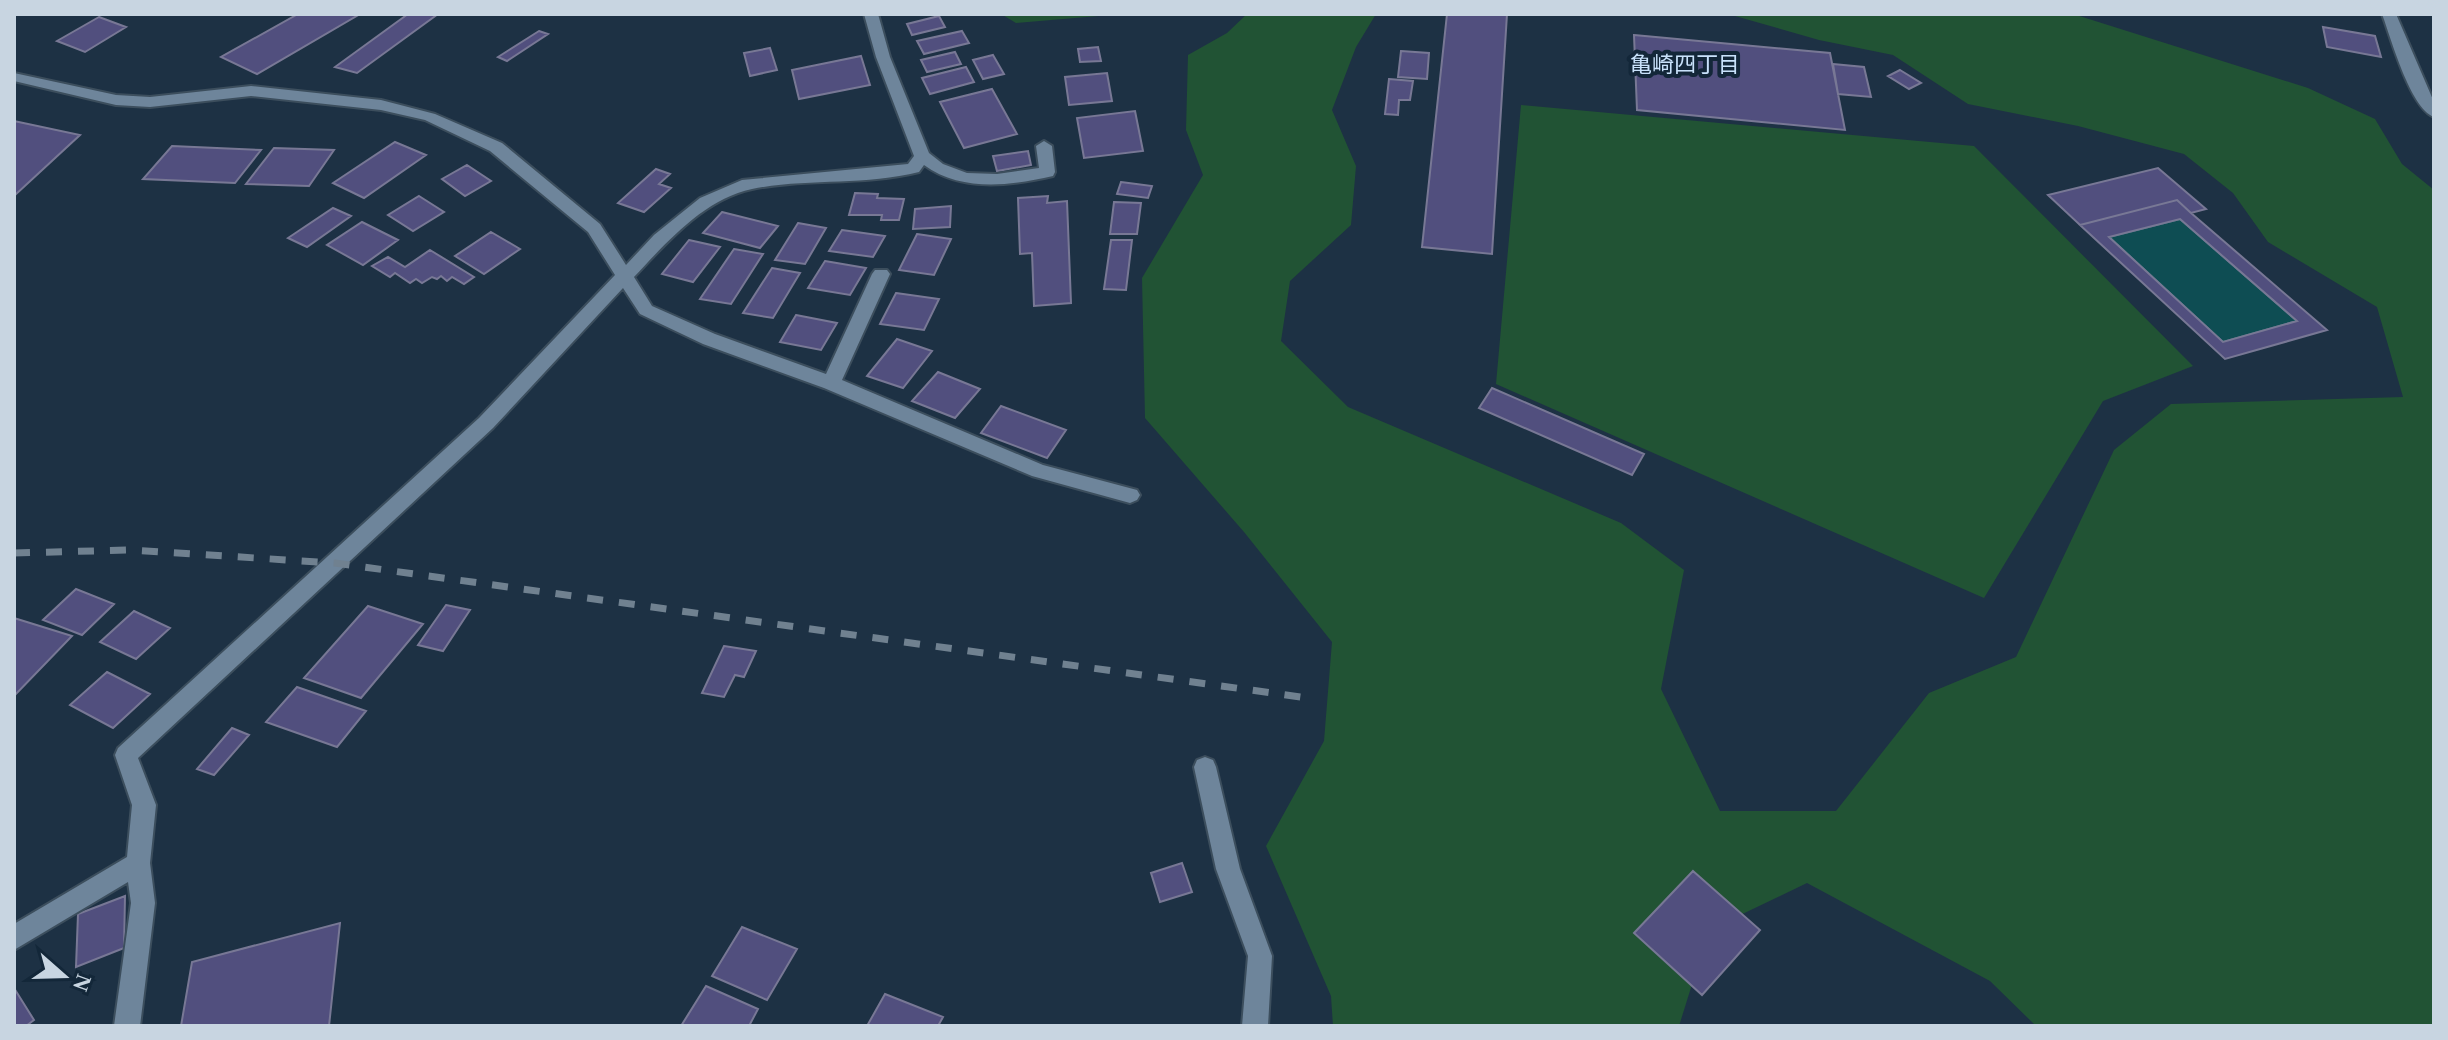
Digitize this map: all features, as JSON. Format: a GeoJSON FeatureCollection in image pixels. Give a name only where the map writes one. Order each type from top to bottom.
{"type":"FeatureCollection","features":[{"type":"Feature","properties":{"kind":"street"},"geometry":{"type":"LineString","coordinates":[[871,14],[883,57],[922,156],[936,168],[972,182],[1047,172],[1044,146]]}},
{"type":"Feature","properties":{"kind":"street"},"geometry":{"type":"LineString","coordinates":[[2385,16],[2421,95],[2434,112]]}},
{"type":"Feature","properties":{"kind":"street"},"geometry":{"type":"LineString","coordinates":[[14,77],[116,100],[150,102],[251,91],[381,105],[430,117],[496,147],[594,228],[646,310],[709,339],[831,383],[1039,471],[1130,495]]}},
{"type":"Feature","properties":{"kind":"street"},"geometry":{"type":"LineString","coordinates":[[127,1026],[143,903],[138,863],[144,805],[126,755],[486,423],[660,239],[706,202],[748,184],[881,174],[913,168],[922,156]]}},
{"type":"Feature","properties":{"kind":"street"},"geometry":{"type":"LineString","coordinates":[[831,383],[881,274]]}},
{"type":"Feature","properties":{"kind":"street"},"geometry":{"type":"LineString","coordinates":[[1205,767],[1228,869],[1260,956],[1255,1026]]}},
{"type":"Feature","properties":{"kind":"street"},"geometry":{"type":"LineString","coordinates":[[14,938],[138,863]]}},
{"type":"Feature","properties":{"kind":"shaded area"},"geometry":{"type":"Polygon","coordinates":[[[1001,14],[1122,14],[1016,23],[1001,14]]]}},
{"type":"Feature","properties":{"kind":"shaded area"},"geometry":{"type":"Polygon","coordinates":[[[1247,14],[1376,14],[1356,47],[1332,110],[1356,166],[1351,225],[1290,281],[1281,341],[1348,407],[1621,523],[1684,570],[1661,689],[1720,811],[1836,811],[1929,693],[2016,657],[2114,450],[2171,404],[2403,397],[2377,307],[2268,242],[2233,193],[2184,154],[2078,126],[1968,104],[1893,55],[1819,40],[1728,14],[2073,14],[2308,88],[2375,119],[2402,164],[2434,190],[2434,1026],[2036,1026],[1990,981],[1807,883],[1709,930],[1679,1026],[1333,1026],[1331,996],[1266,846],[1324,741],[1332,642],[1244,532],[1145,418],[1142,278],[1203,175],[1186,130],[1188,55],[1227,33],[1247,14]]]}},
{"type":"Feature","properties":{"kind":"shaded area"},"geometry":{"type":"Polygon","coordinates":[[[1521,105],[1974,146],[2193,366],[2103,401],[1984,598],[1496,384],[1521,105]]]}},
{"type":"Feature","properties":{"kind":"shaded area"},"geometry":{"type":"Polygon","coordinates":[[[2180,219],[2297,321],[2223,342],[2109,237],[2180,219]]]}},
{"type":"Feature","properties":{"kind":"building"},"geometry":{"type":"Polygon","coordinates":[[[298,14],[360,14],[257,74],[221,57],[298,14]]]}},
{"type":"Feature","properties":{"kind":"building"},"geometry":{"type":"Polygon","coordinates":[[[408,14],[438,14],[357,73],[335,67],[408,14]]]}},
{"type":"Feature","properties":{"kind":"building"},"geometry":{"type":"Polygon","coordinates":[[[1447,14],[1507,14],[1492,254],[1422,247],[1447,14]]]}},
{"type":"Feature","properties":{"kind":"building"},"geometry":{"type":"Polygon","coordinates":[[[939,16],[945,27],[912,35],[907,24],[939,16]]]}},
{"type":"Feature","properties":{"kind":"building"},"geometry":{"type":"Polygon","coordinates":[[[99,17],[126,27],[85,52],[57,41],[99,17]]]}},
{"type":"Feature","properties":{"kind":"building"},"geometry":{"type":"Polygon","coordinates":[[[2323,27],[2375,36],[2381,57],[2327,47],[2323,27]]]}},
{"type":"Feature","properties":{"kind":"building"},"geometry":{"type":"Polygon","coordinates":[[[539,31],[548,34],[507,61],[498,57],[539,31]]]}},
{"type":"Feature","properties":{"kind":"building"},"geometry":{"type":"Polygon","coordinates":[[[962,31],[969,43],[924,54],[917,41],[962,31]]]}},
{"type":"Feature","properties":{"kind":"building"},"geometry":{"type":"Polygon","coordinates":[[[1634,35],[1830,53],[1845,130],[1637,110],[1634,35]]]}},
{"type":"Feature","properties":{"kind":"building"},"geometry":{"type":"Polygon","coordinates":[[[1098,47],[1101,61],[1080,62],[1078,49],[1098,47]]]}},
{"type":"Feature","properties":{"kind":"building"},"geometry":{"type":"Polygon","coordinates":[[[770,48],[777,70],[750,76],[744,53],[770,48]]]}},
{"type":"Feature","properties":{"kind":"building"},"geometry":{"type":"Polygon","coordinates":[[[1401,51],[1429,53],[1427,79],[1398,77],[1401,51]]]}},
{"type":"Feature","properties":{"kind":"building"},"geometry":{"type":"Polygon","coordinates":[[[955,52],[961,64],[927,72],[921,60],[955,52]]]}},
{"type":"Feature","properties":{"kind":"building"},"geometry":{"type":"Polygon","coordinates":[[[993,55],[1004,74],[983,79],[973,60],[993,55]]]}},
{"type":"Feature","properties":{"kind":"building"},"geometry":{"type":"Polygon","coordinates":[[[861,56],[870,85],[799,99],[792,70],[861,56]]]}},
{"type":"Feature","properties":{"kind":"building"},"geometry":{"type":"Polygon","coordinates":[[[1833,64],[1864,67],[1871,97],[1838,94],[1833,64]]]}},
{"type":"Feature","properties":{"kind":"building"},"geometry":{"type":"Polygon","coordinates":[[[966,67],[974,82],[930,94],[922,78],[966,67]]]}},
{"type":"Feature","properties":{"kind":"building"},"geometry":{"type":"Polygon","coordinates":[[[1900,70],[1921,83],[1909,89],[1888,76],[1900,70]]]}},
{"type":"Feature","properties":{"kind":"building"},"geometry":{"type":"Polygon","coordinates":[[[1107,73],[1112,101],[1069,105],[1065,77],[1107,73]]]}},
{"type":"Feature","properties":{"kind":"building"},"geometry":{"type":"Polygon","coordinates":[[[1389,79],[1413,81],[1410,100],[1399,100],[1398,115],[1385,114],[1389,79]]]}},
{"type":"Feature","properties":{"kind":"building"},"geometry":{"type":"Polygon","coordinates":[[[992,89],[1017,134],[964,148],[940,102],[992,89]]]}},
{"type":"Feature","properties":{"kind":"building"},"geometry":{"type":"Polygon","coordinates":[[[1135,111],[1143,151],[1084,158],[1077,118],[1135,111]]]}},
{"type":"Feature","properties":{"kind":"building"},"geometry":{"type":"Polygon","coordinates":[[[14,121],[80,135],[14,196],[14,121]]]}},
{"type":"Feature","properties":{"kind":"building"},"geometry":{"type":"Polygon","coordinates":[[[395,142],[426,155],[364,198],[333,183],[395,142]]]}},
{"type":"Feature","properties":{"kind":"building"},"geometry":{"type":"Polygon","coordinates":[[[172,146],[261,150],[235,183],[143,179],[172,146]]]}},
{"type":"Feature","properties":{"kind":"building"},"geometry":{"type":"Polygon","coordinates":[[[274,148],[334,150],[309,186],[246,184],[274,148]]]}},
{"type":"Feature","properties":{"kind":"building"},"geometry":{"type":"Polygon","coordinates":[[[1028,151],[1031,165],[997,171],[993,156],[1028,151]]]}},
{"type":"Feature","properties":{"kind":"building"},"geometry":{"type":"Polygon","coordinates":[[[467,165],[491,181],[465,196],[442,179],[467,165]]]}},
{"type":"Feature","properties":{"kind":"building"},"geometry":{"type":"Polygon","coordinates":[[[2158,168],[2206,209],[2191,213],[2177,200],[2080,225],[2048,195],[2158,168]]]}},
{"type":"Feature","properties":{"kind":"building"},"geometry":{"type":"Polygon","coordinates":[[[656,169],[670,174],[659,184],[671,188],[644,212],[618,203],[656,169]]]}},
{"type":"Feature","properties":{"kind":"building"},"geometry":{"type":"Polygon","coordinates":[[[1121,182],[1152,186],[1148,198],[1117,194],[1121,182]]]}},
{"type":"Feature","properties":{"kind":"building"},"geometry":{"type":"Polygon","coordinates":[[[855,193],[904,199],[899,220],[881,220],[882,215],[849,215],[855,193]]]}},
{"type":"Feature","properties":{"kind":"building"},"geometry":{"type":"Polygon","coordinates":[[[419,196],[444,212],[413,231],[388,215],[419,196]]]}},
{"type":"Feature","properties":{"kind":"building"},"geometry":{"type":"Polygon","coordinates":[[[1048,196],[1047,203],[1067,201],[1071,303],[1034,306],[1032,253],[1020,254],[1018,198],[1048,196]]]}},
{"type":"Feature","properties":{"kind":"building"},"geometry":{"type":"Polygon","coordinates":[[[2177,200],[2327,330],[2225,359],[2080,225],[2177,200]],[[2180,219],[2109,237],[2223,342],[2297,321],[2180,219]]]}},
{"type":"Feature","properties":{"kind":"building"},"geometry":{"type":"Polygon","coordinates":[[[1114,202],[1141,203],[1137,234],[1110,234],[1114,202]]]}},
{"type":"Feature","properties":{"kind":"building"},"geometry":{"type":"Polygon","coordinates":[[[951,206],[950,227],[913,229],[915,209],[951,206]]]}},
{"type":"Feature","properties":{"kind":"building"},"geometry":{"type":"Polygon","coordinates":[[[333,208],[351,216],[307,247],[288,238],[333,208]]]}},
{"type":"Feature","properties":{"kind":"building"},"geometry":{"type":"Polygon","coordinates":[[[722,212],[778,226],[760,248],[703,233],[722,212]]]}},
{"type":"Feature","properties":{"kind":"building"},"geometry":{"type":"Polygon","coordinates":[[[362,222],[398,240],[363,265],[327,245],[362,222]]]}},
{"type":"Feature","properties":{"kind":"building"},"geometry":{"type":"Polygon","coordinates":[[[798,223],[826,228],[805,264],[775,260],[798,223]]]}},
{"type":"Feature","properties":{"kind":"building"},"geometry":{"type":"Polygon","coordinates":[[[842,230],[885,236],[873,257],[829,251],[842,230]]]}},
{"type":"Feature","properties":{"kind":"building"},"geometry":{"type":"Polygon","coordinates":[[[491,232],[520,249],[484,274],[455,256],[491,232]]]}},
{"type":"Feature","properties":{"kind":"building"},"geometry":{"type":"Polygon","coordinates":[[[917,234],[951,239],[934,275],[899,270],[917,234]]]}},
{"type":"Feature","properties":{"kind":"building"},"geometry":{"type":"Polygon","coordinates":[[[689,240],[720,247],[693,282],[662,274],[689,240]]]}},
{"type":"Feature","properties":{"kind":"building"},"geometry":{"type":"Polygon","coordinates":[[[1111,240],[1132,240],[1126,290],[1104,289],[1111,240]]]}},
{"type":"Feature","properties":{"kind":"building"},"geometry":{"type":"Polygon","coordinates":[[[734,249],[763,254],[731,304],[700,299],[734,249]]]}},
{"type":"Feature","properties":{"kind":"building"},"geometry":{"type":"Polygon","coordinates":[[[430,250],[474,277],[464,284],[452,277],[447,281],[441,276],[422,283],[416,279],[410,283],[395,273],[390,277],[372,266],[388,257],[405,267],[430,250]]]}},
{"type":"Feature","properties":{"kind":"building"},"geometry":{"type":"Polygon","coordinates":[[[825,261],[866,268],[850,295],[808,288],[825,261]]]}},
{"type":"Feature","properties":{"kind":"building"},"geometry":{"type":"Polygon","coordinates":[[[772,268],[800,273],[773,318],[743,313],[772,268]]]}},
{"type":"Feature","properties":{"kind":"building"},"geometry":{"type":"Polygon","coordinates":[[[896,293],[939,299],[924,330],[880,324],[896,293]]]}},
{"type":"Feature","properties":{"kind":"building"},"geometry":{"type":"Polygon","coordinates":[[[796,315],[837,323],[821,350],[780,342],[796,315]]]}},
{"type":"Feature","properties":{"kind":"building"},"geometry":{"type":"Polygon","coordinates":[[[897,339],[932,351],[903,388],[867,376],[897,339]]]}},
{"type":"Feature","properties":{"kind":"building"},"geometry":{"type":"Polygon","coordinates":[[[938,372],[980,389],[955,418],[912,401],[938,372]]]}},
{"type":"Feature","properties":{"kind":"building"},"geometry":{"type":"Polygon","coordinates":[[[1492,388],[1644,454],[1632,475],[1479,408],[1492,388]]]}},
{"type":"Feature","properties":{"kind":"building"},"geometry":{"type":"Polygon","coordinates":[[[1001,406],[1066,430],[1047,458],[981,433],[1001,406]]]}},
{"type":"Feature","properties":{"kind":"building"},"geometry":{"type":"Polygon","coordinates":[[[76,589],[114,604],[82,635],[43,620],[76,589]]]}},
{"type":"Feature","properties":{"kind":"building"},"geometry":{"type":"Polygon","coordinates":[[[446,605],[470,610],[443,651],[418,645],[446,605]]]}},
{"type":"Feature","properties":{"kind":"building"},"geometry":{"type":"Polygon","coordinates":[[[368,606],[423,624],[361,698],[304,678],[368,606]]]}},
{"type":"Feature","properties":{"kind":"building"},"geometry":{"type":"Polygon","coordinates":[[[134,611],[170,628],[136,659],[100,642],[134,611]]]}},
{"type":"Feature","properties":{"kind":"building"},"geometry":{"type":"Polygon","coordinates":[[[14,618],[72,636],[14,696],[14,618]]]}},
{"type":"Feature","properties":{"kind":"building"},"geometry":{"type":"Polygon","coordinates":[[[724,646],[756,651],[744,677],[735,675],[724,697],[702,693],[724,646]]]}},
{"type":"Feature","properties":{"kind":"building"},"geometry":{"type":"Polygon","coordinates":[[[107,672],[150,694],[113,728],[70,705],[107,672]]]}},
{"type":"Feature","properties":{"kind":"building"},"geometry":{"type":"Polygon","coordinates":[[[297,687],[366,711],[337,747],[266,722],[297,687]]]}},
{"type":"Feature","properties":{"kind":"building"},"geometry":{"type":"Polygon","coordinates":[[[232,728],[249,735],[214,775],[197,769],[232,728]]]}},
{"type":"Feature","properties":{"kind":"building"},"geometry":{"type":"Polygon","coordinates":[[[1182,863],[1192,892],[1160,902],[1151,873],[1182,863]]]}},
{"type":"Feature","properties":{"kind":"building"},"geometry":{"type":"Polygon","coordinates":[[[1693,871],[1760,930],[1702,995],[1634,933],[1693,871]]]}},
{"type":"Feature","properties":{"kind":"building"},"geometry":{"type":"Polygon","coordinates":[[[125,896],[124,948],[76,967],[78,914],[125,896]]]}},
{"type":"Feature","properties":{"kind":"building"},"geometry":{"type":"Polygon","coordinates":[[[340,923],[329,1026],[181,1026],[192,962],[340,923]]]}},
{"type":"Feature","properties":{"kind":"building"},"geometry":{"type":"Polygon","coordinates":[[[742,927],[797,949],[767,1000],[712,976],[742,927]]]}},
{"type":"Feature","properties":{"kind":"building"},"geometry":{"type":"Polygon","coordinates":[[[706,986],[758,1009],[749,1026],[681,1026],[706,986]]]}},
{"type":"Feature","properties":{"kind":"building"},"geometry":{"type":"Polygon","coordinates":[[[14,988],[34,1020],[26,1026],[14,1026],[14,988]]]}},
{"type":"Feature","properties":{"kind":"building"},"geometry":{"type":"Polygon","coordinates":[[[885,994],[943,1017],[938,1026],[867,1026],[885,994]]]}},
{"type":"Feature","properties":{"kind":"railway"},"geometry":{"type":"LineString","coordinates":[[14,553],[129,550],[335,563],[1308,698]]}},
{"type":"Feature","properties":{"kind":"district","name":"亀崎四丁目"},"geometry":{"type":"Point","coordinates":[1685,64]}}]}
